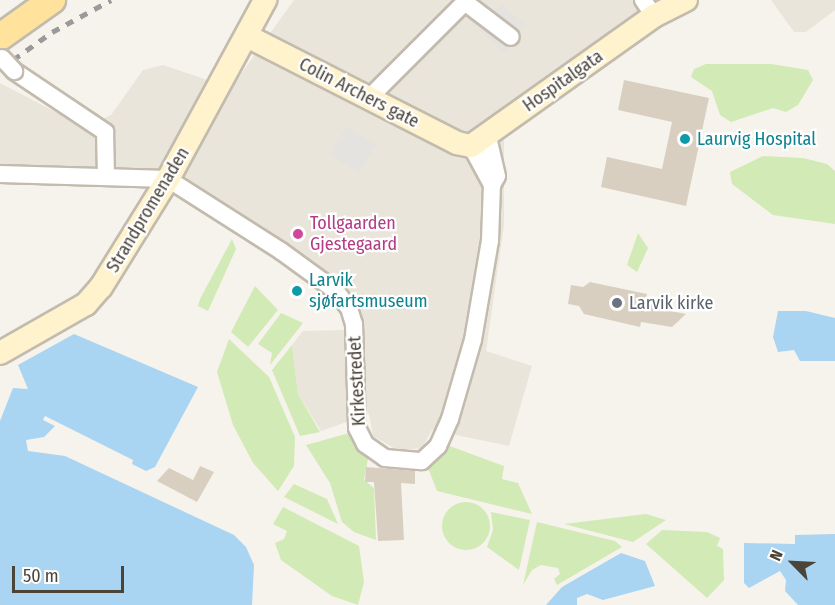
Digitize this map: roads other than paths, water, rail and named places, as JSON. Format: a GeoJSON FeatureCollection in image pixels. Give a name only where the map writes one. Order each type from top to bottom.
{"type":"FeatureCollection","features":[{"type":"Feature","properties":{"kind":"main road","name":"Strandpromenaden"},"geometry":{"type":"LineString","coordinates":[[250,32],[252,0]]}},
{"type":"Feature","properties":{"kind":"main road","name":"Strandpromenaden"},"geometry":{"type":"LineString","coordinates":[[0,352],[86,304],[118,261],[168,179],[250,32],[265,0]]}},
{"type":"Feature","properties":{"kind":"main road","name":"Hospitalgata"},"geometry":{"type":"LineString","coordinates":[[480,142],[656,5],[686,0]]}},
{"type":"Feature","properties":{"kind":"main road"},"geometry":{"type":"LineString","coordinates":[[1,51],[51,2]]}},
{"type":"Feature","properties":{"kind":"main road","name":"Colin Archers gate"},"geometry":{"type":"LineString","coordinates":[[250,32],[457,143],[480,142]]}},
{"type":"Feature","properties":{"kind":"street"},"geometry":{"type":"LineString","coordinates":[[370,97],[467,1],[511,37]]}},
{"type":"Feature","properties":{"kind":"street"},"geometry":{"type":"LineString","coordinates":[[1,51],[14,71],[105,132],[106,176]]}},
{"type":"Feature","properties":{"kind":"street","name":"Kirkestredet"},"geometry":{"type":"LineString","coordinates":[[0,174],[168,179],[260,238],[336,291],[349,308],[354,324],[357,428],[365,444],[385,458],[422,460],[438,446],[473,340],[490,241],[492,185],[480,142]]}},
{"type":"Feature","properties":{"kind":"water"},"geometry":{"type":"Polygon","coordinates":[[[778,311],[806,311],[835,318],[835,361],[800,361],[794,350],[778,352],[773,337],[778,311]]]}},
{"type":"Feature","properties":{"kind":"water"},"geometry":{"type":"Polygon","coordinates":[[[74,334],[198,387],[155,467],[146,471],[132,464],[133,460],[45,416],[43,420],[55,426],[44,437],[26,440],[28,451],[65,456],[234,535],[246,547],[254,565],[252,605],[0,605],[0,421],[13,388],[28,389],[18,365],[74,334]]]}},
{"type":"Feature","properties":{"kind":"water"},"geometry":{"type":"Polygon","coordinates":[[[835,534],[835,605],[798,605],[785,591],[786,580],[780,571],[749,588],[744,583],[744,543],[795,544],[795,535],[835,534]]]}},
{"type":"Feature","properties":{"kind":"water"},"geometry":{"type":"Polygon","coordinates":[[[621,553],[645,561],[655,586],[603,600],[587,594],[577,598],[577,605],[546,605],[562,587],[621,553]]]}},
{"type":"Feature","properties":{"kind":"railway"},"geometry":{"type":"LineString","coordinates":[[0,69],[52,32],[111,0]]}},
{"type":"Feature","properties":{"kind":"place","name":"Laurvig Hospital"},"geometry":{"type":"Point","coordinates":[685,139]}},
{"type":"Feature","properties":{"kind":"place","name":"Tollgaarden Gjestegaard"},"geometry":{"type":"Point","coordinates":[298,234]}},
{"type":"Feature","properties":{"kind":"place","name":"Larvik sjøfartsmuseum"},"geometry":{"type":"Point","coordinates":[297,291]}},
{"type":"Feature","properties":{"kind":"place","name":"Larvik kirke"},"geometry":{"type":"Point","coordinates":[617,303]}}]}
